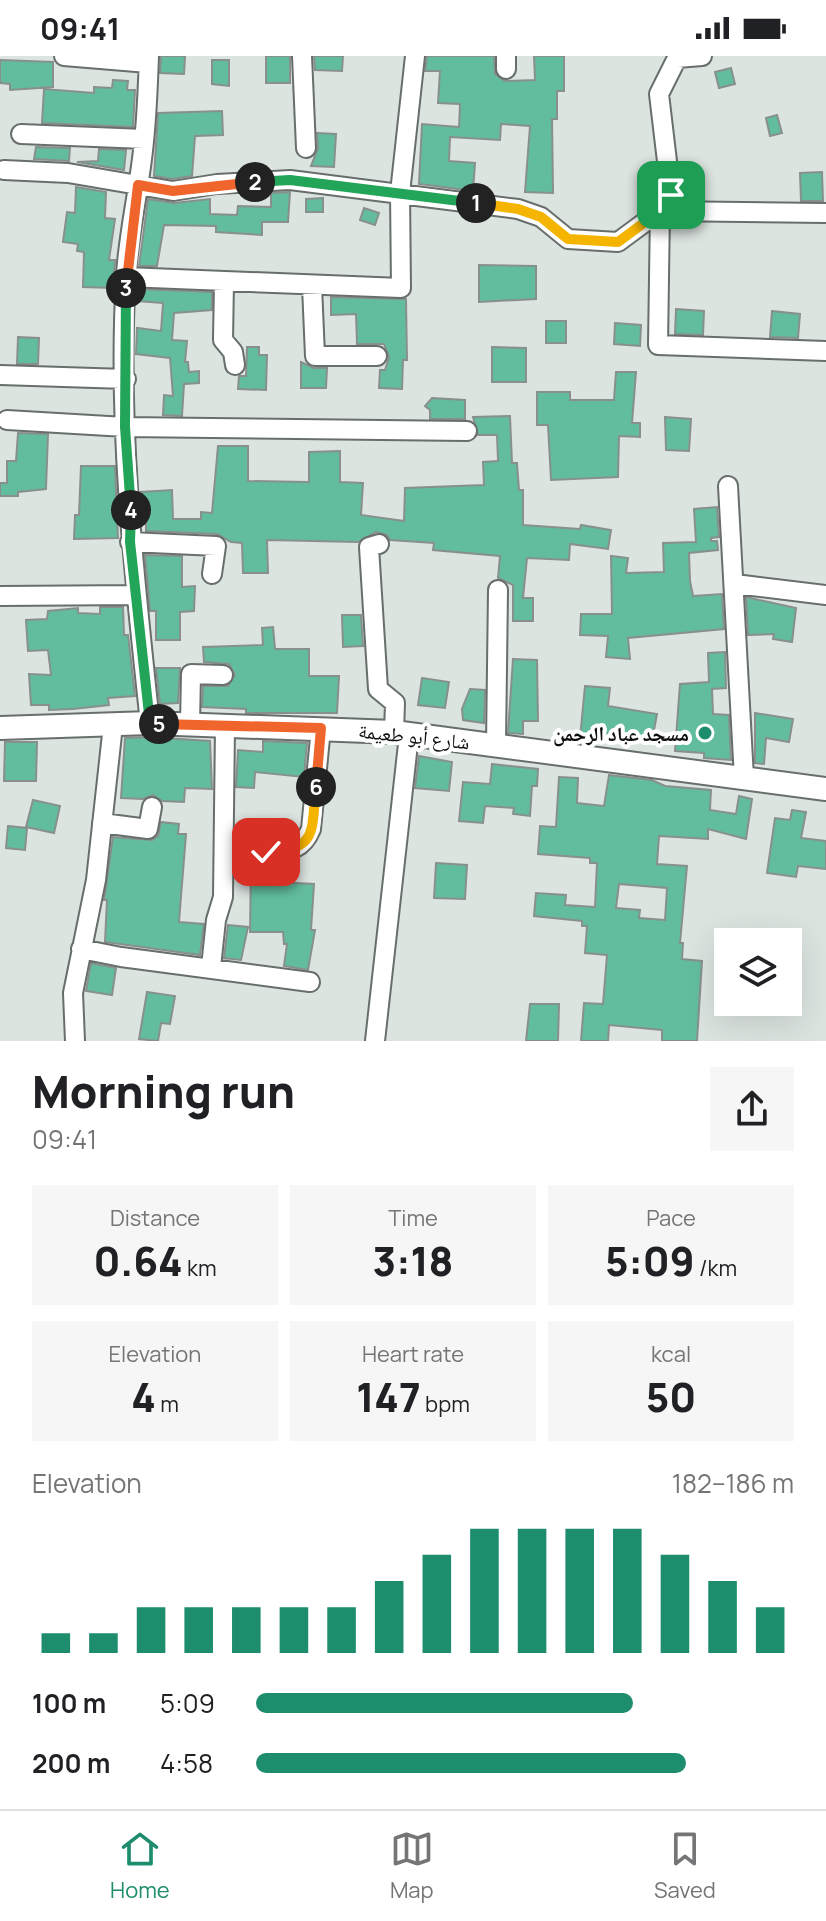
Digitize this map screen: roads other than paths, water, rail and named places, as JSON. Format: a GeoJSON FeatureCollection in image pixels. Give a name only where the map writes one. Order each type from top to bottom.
{"type":"FeatureCollection","features":[{"type":"Feature","properties":{"kind":"street"},"geometry":{"type":"LineString","coordinates":[[64,56],[149,59],[144,139],[126,277],[125,427],[131,499],[130,542],[150,723]]}},
{"type":"Feature","properties":{"kind":"street"},"geometry":{"type":"LineString","coordinates":[[302,56],[306,148]]}},
{"type":"Feature","properties":{"kind":"street"},"geometry":{"type":"LineString","coordinates":[[126,277],[401,288],[400,193],[415,56]]}},
{"type":"Feature","properties":{"kind":"street"},"geometry":{"type":"LineString","coordinates":[[4,170],[68,173],[173,191],[217,184],[290,180],[518,209],[541,217],[568,239],[618,242],[660,211],[671,195],[659,94],[677,58],[702,56]]}},
{"type":"Feature","properties":{"kind":"street"},"geometry":{"type":"LineString","coordinates":[[21,134],[144,139]]}},
{"type":"Feature","properties":{"kind":"street"},"geometry":{"type":"LineString","coordinates":[[660,211],[826,213]]}},
{"type":"Feature","properties":{"kind":"street"},"geometry":{"type":"LineString","coordinates":[[660,211],[658,345],[826,351]]}},
{"type":"Feature","properties":{"kind":"street"},"geometry":{"type":"LineString","coordinates":[[224,282],[223,340],[233,352],[235,365]]}},
{"type":"Feature","properties":{"kind":"street"},"geometry":{"type":"LineString","coordinates":[[312,286],[315,356],[377,356]]}},
{"type":"Feature","properties":{"kind":"street"},"geometry":{"type":"LineString","coordinates":[[0,375],[126,379]]}},
{"type":"Feature","properties":{"kind":"street"},"geometry":{"type":"LineString","coordinates":[[7,420],[125,427],[467,431]]}},
{"type":"Feature","properties":{"kind":"street"},"geometry":{"type":"LineString","coordinates":[[728,486],[744,778]]}},
{"type":"Feature","properties":{"kind":"street"},"geometry":{"type":"LineString","coordinates":[[130,542],[216,546],[212,574]]}},
{"type":"Feature","properties":{"kind":"street"},"geometry":{"type":"LineString","coordinates":[[375,1041],[401,733],[395,703],[378,689],[369,547],[379,544]]}},
{"type":"Feature","properties":{"kind":"street"},"geometry":{"type":"LineString","coordinates":[[735,584],[826,595]]}},
{"type":"Feature","properties":{"kind":"street"},"geometry":{"type":"LineString","coordinates":[[496,744],[498,590]]}},
{"type":"Feature","properties":{"kind":"street"},"geometry":{"type":"LineString","coordinates":[[0,596],[137,595]]}},
{"type":"Feature","properties":{"kind":"street"},"geometry":{"type":"LineString","coordinates":[[190,724],[191,674],[223,675]]}},
{"type":"Feature","properties":{"kind":"street","name":"شارع أبو طعيمة"},"geometry":{"type":"LineString","coordinates":[[0,728],[150,723],[401,733],[826,789]]}},
{"type":"Feature","properties":{"kind":"street"},"geometry":{"type":"LineString","coordinates":[[75,1041],[73,993],[96,880],[113,725]]}},
{"type":"Feature","properties":{"kind":"street"},"geometry":{"type":"LineString","coordinates":[[211,967],[216,920],[223,897],[225,726]]}},
{"type":"Feature","properties":{"kind":"street"},"geometry":{"type":"LineString","coordinates":[[266,852],[296,850],[305,843],[311,829],[321,728]]}},
{"type":"Feature","properties":{"kind":"street"},"geometry":{"type":"LineString","coordinates":[[102,823],[148,829],[152,807]]}},
{"type":"Feature","properties":{"kind":"street"},"geometry":{"type":"LineString","coordinates":[[81,949],[310,982]]}},
{"type":"Feature","properties":{"kind":"place","name":"مسجد عباد الرحمن"},"geometry":{"type":"Point","coordinates":[705,733]}}]}
